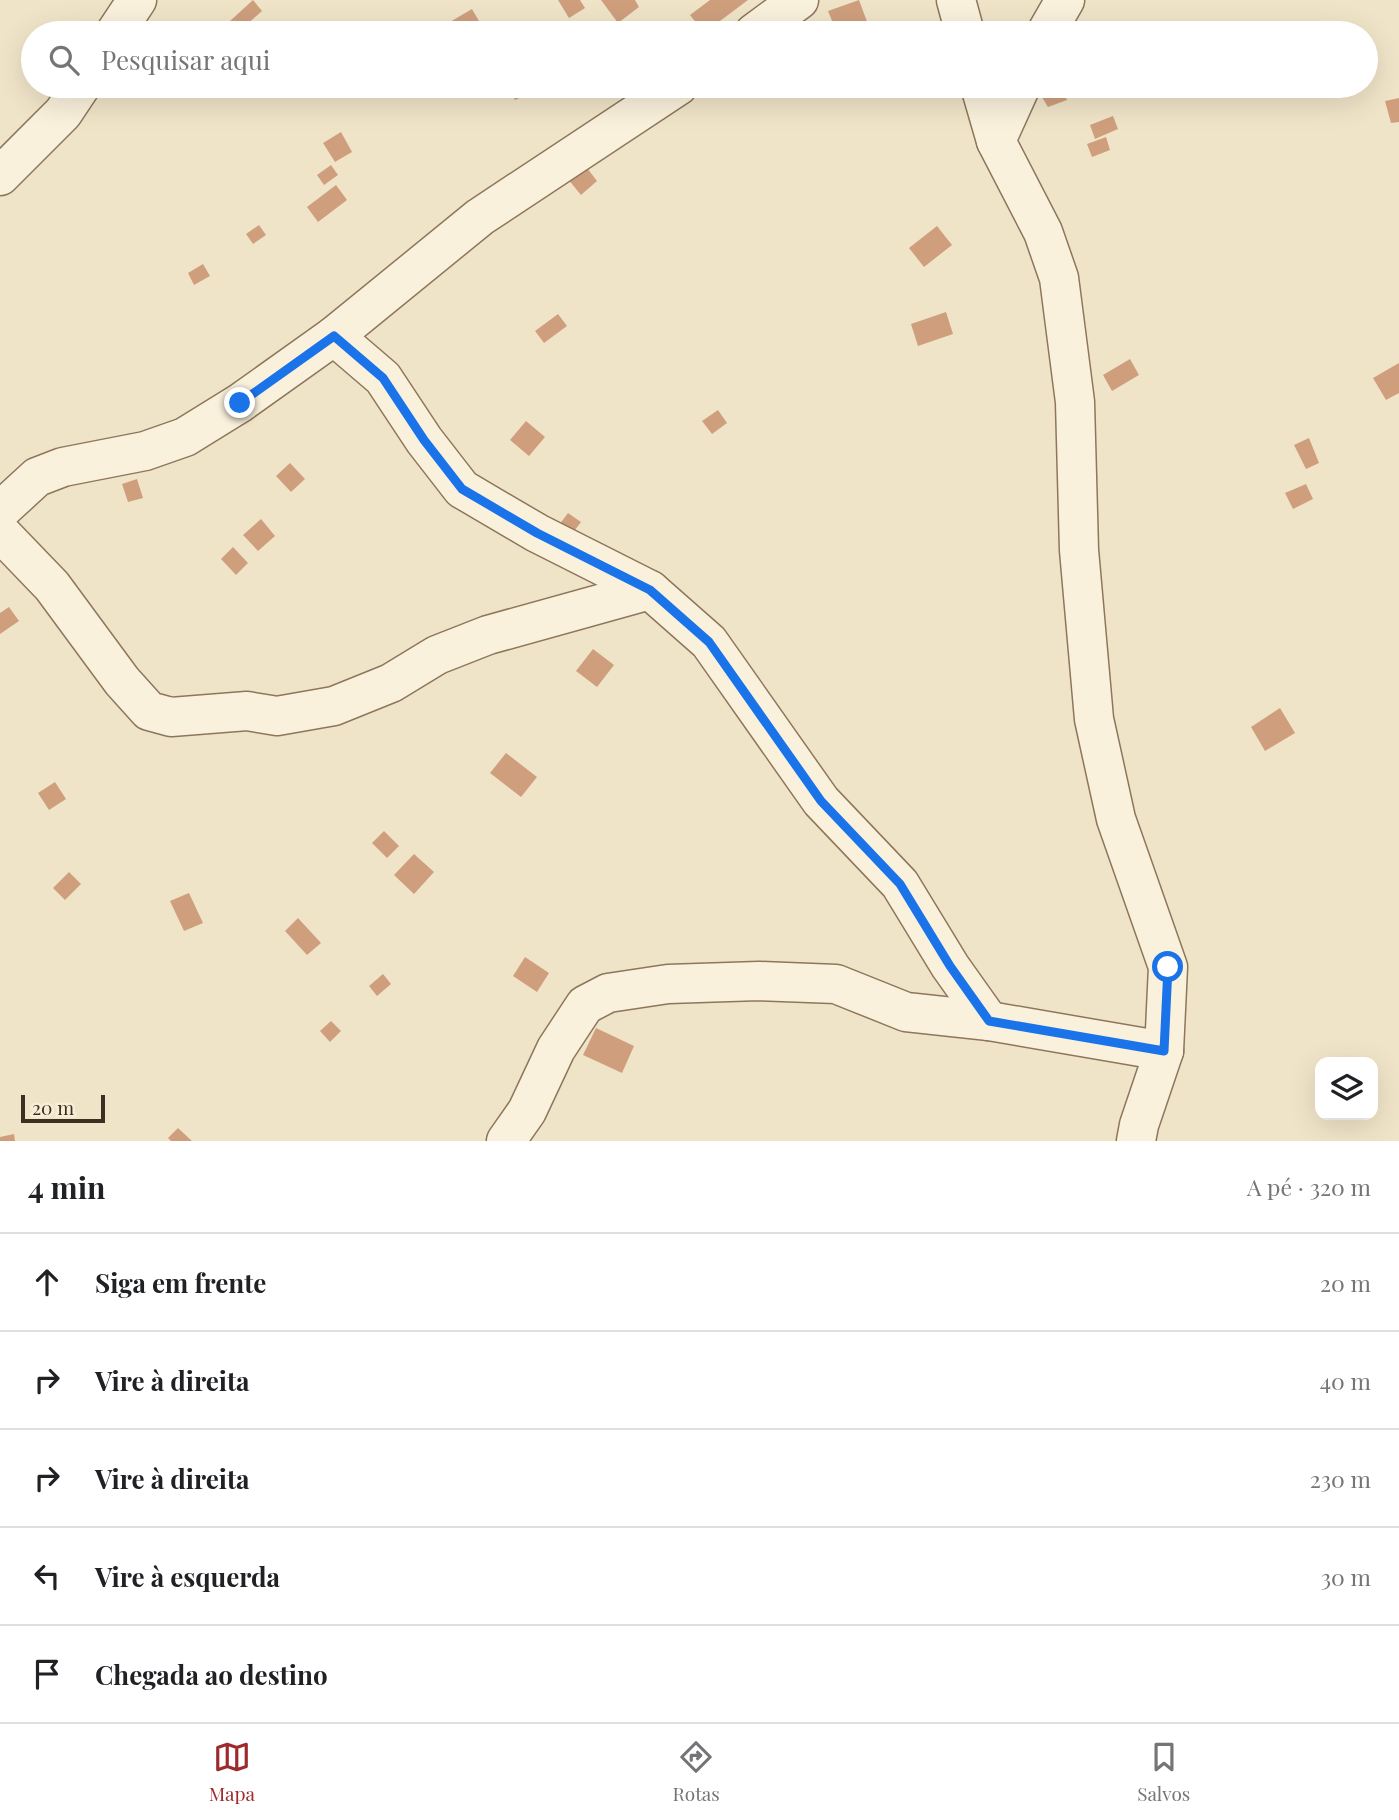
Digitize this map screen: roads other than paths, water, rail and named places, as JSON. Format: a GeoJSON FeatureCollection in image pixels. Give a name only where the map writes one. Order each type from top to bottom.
{"type":"FeatureCollection","features":[{"type":"Feature","properties":{"kind":"street"},"geometry":{"type":"LineString","coordinates":[[123,21],[137,0]]}},
{"type":"Feature","properties":{"kind":"street"},"geometry":{"type":"LineString","coordinates":[[770,21],[799,0]]}},
{"type":"Feature","properties":{"kind":"street"},"geometry":{"type":"LineString","coordinates":[[956,0],[962,21]]}},
{"type":"Feature","properties":{"kind":"street"},"geometry":{"type":"LineString","coordinates":[[1053,21],[1065,0]]}},
{"type":"Feature","properties":{"kind":"street"},"geometry":{"type":"LineString","coordinates":[[0,176],[63,113],[73,98]]}},
{"type":"Feature","properties":{"kind":"street"},"geometry":{"type":"LineString","coordinates":[[0,511],[37,477],[63,467],[145,452],[185,437],[240,403],[334,336],[481,217],[660,98]]}},
{"type":"Feature","properties":{"kind":"street"},"geometry":{"type":"LineString","coordinates":[[983,98],[996,141],[1043,232],[1059,278],[1075,401],[1079,550],[1094,719],[1116,819],[1168,967],[1164,1051],[1136,1141]]}},
{"type":"Feature","properties":{"kind":"street"},"geometry":{"type":"LineString","coordinates":[[996,141],[1016,98]]}},
{"type":"Feature","properties":{"kind":"street"},"geometry":{"type":"LineString","coordinates":[[334,336],[383,378],[424,440],[462,489],[537,533],[650,590],[709,642],[821,801],[900,884],[950,966],[989,1021]]}},
{"type":"Feature","properties":{"kind":"street"},"geometry":{"type":"LineString","coordinates":[[0,532],[52,586],[122,681],[149,711],[171,717],[247,711],[277,716],[334,706],[391,683],[437,655],[488,635],[650,590]]}},
{"type":"Feature","properties":{"kind":"street"},"geometry":{"type":"LineString","coordinates":[[506,1141],[527,1111],[556,1049],[585,1004],[608,993],[668,984],[758,981],[836,984],[906,1012],[989,1021],[1164,1051]]}}]}
